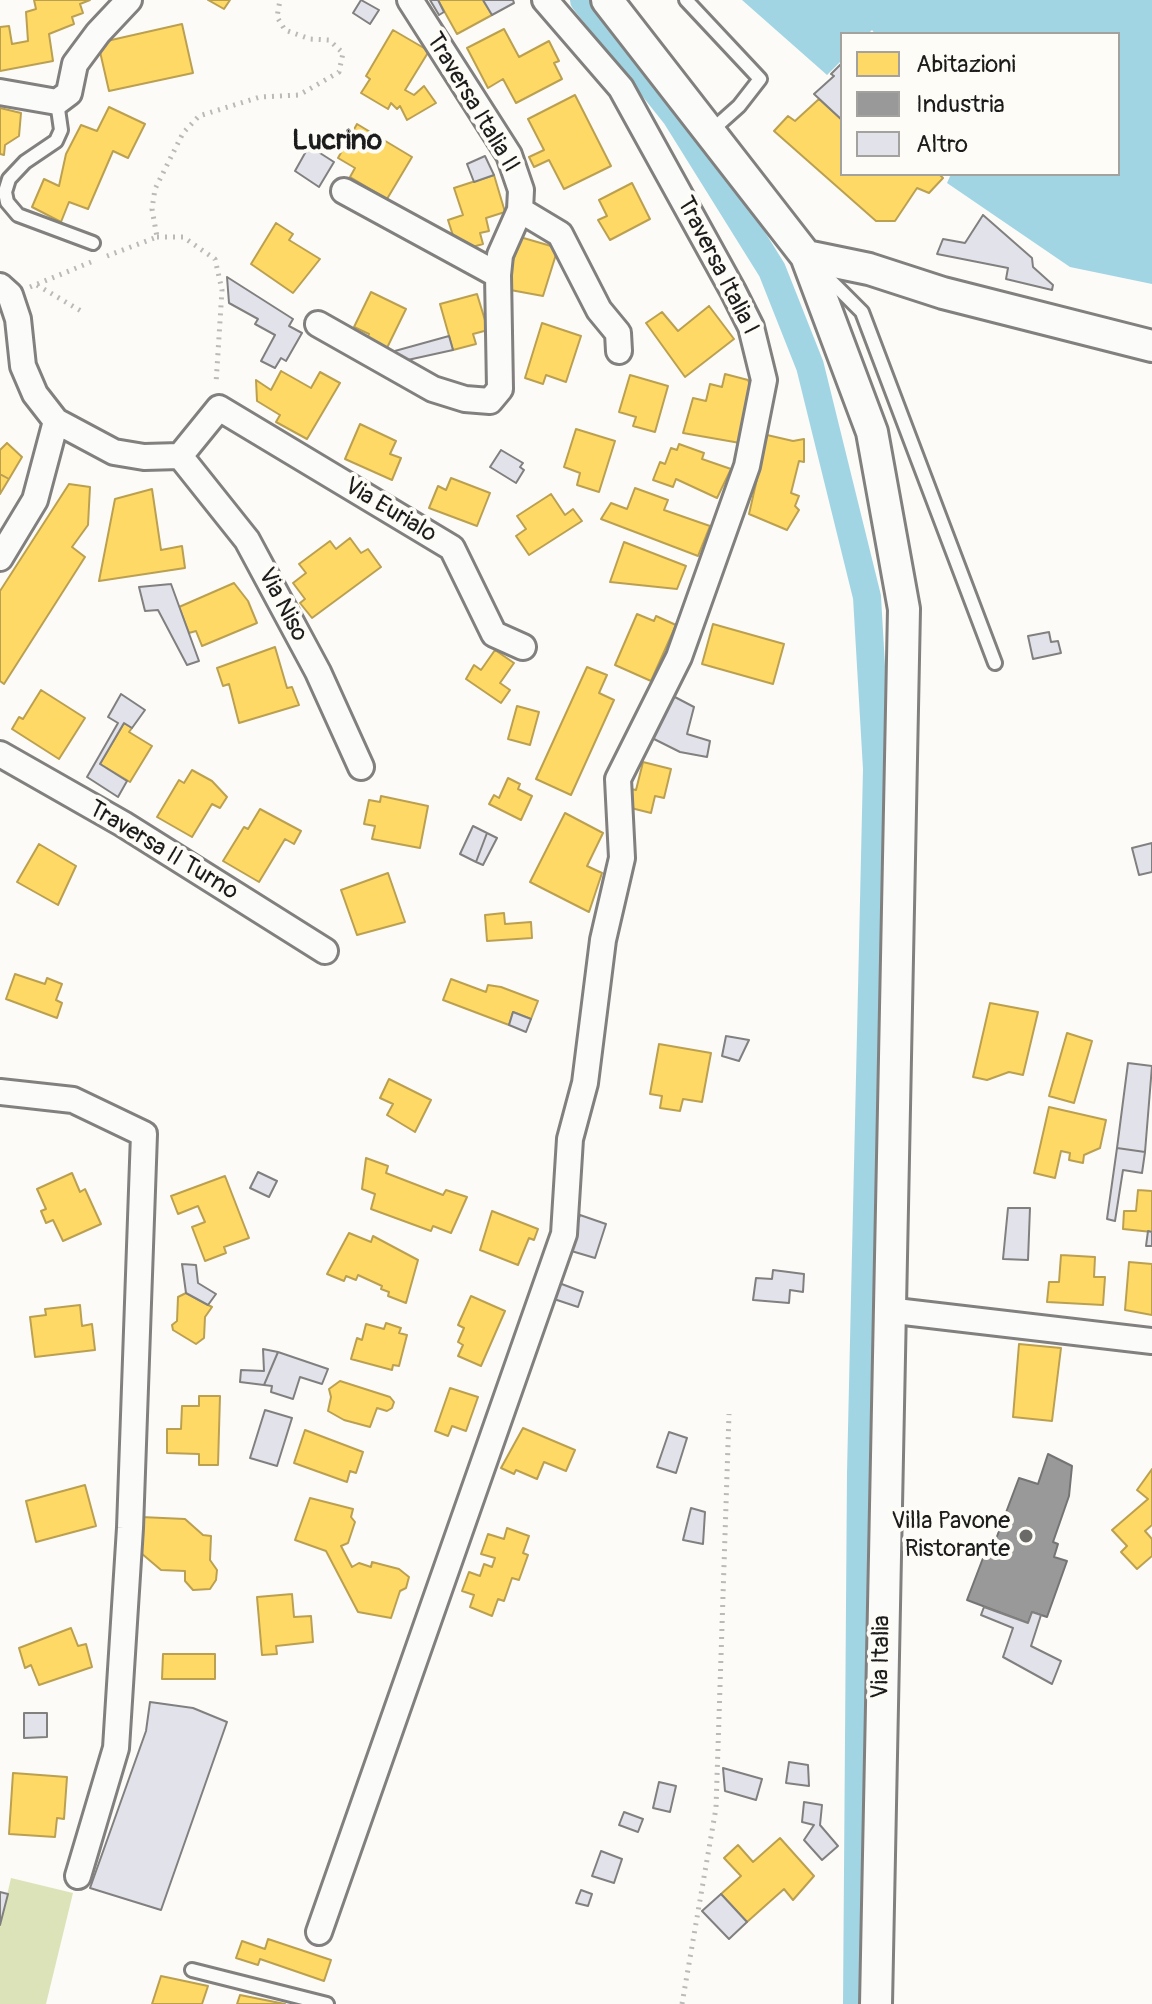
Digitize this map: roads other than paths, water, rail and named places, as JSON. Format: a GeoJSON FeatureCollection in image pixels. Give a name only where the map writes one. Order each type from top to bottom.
{"type":"FeatureCollection","features":[{"type":"Feature","properties":{"kind":"street"},"geometry":{"type":"LineString","coordinates":[[0,92],[57,102],[69,93],[75,64],[98,33],[129,0]]}},
{"type":"Feature","properties":{"kind":"street","name":"Traversa Italia II"},"geometry":{"type":"LineString","coordinates":[[410,0],[509,155],[521,190],[520,210]]}},
{"type":"Feature","properties":{"kind":"street","name":"Traversa Italia I"},"geometry":{"type":"LineString","coordinates":[[319,1932],[564,1234],[570,1139],[585,1083],[603,940],[622,858],[618,779],[679,657],[747,466],[764,380],[759,351],[733,291],[621,88],[545,0]]}},
{"type":"Feature","properties":{"kind":"street","name":"Via Italia"},"geometry":{"type":"LineString","coordinates":[[607,0],[806,256],[872,432],[904,609],[887,1310],[876,2004]]}},
{"type":"Feature","properties":{"kind":"street"},"geometry":{"type":"LineString","coordinates":[[344,191],[498,275]]}},
{"type":"Feature","properties":{"kind":"street"},"geometry":{"type":"LineString","coordinates":[[318,324],[433,389],[465,399],[490,401],[500,389],[500,255],[520,210],[560,234],[599,310],[618,333],[619,351]]}},
{"type":"Feature","properties":{"kind":"street"},"geometry":{"type":"LineString","coordinates":[[806,256],[869,269],[943,293],[1152,346]]}},
{"type":"Feature","properties":{"kind":"street"},"geometry":{"type":"LineString","coordinates":[[5,290],[10,341],[35,394],[56,421],[114,452],[144,457],[180,456]]}},
{"type":"Feature","properties":{"kind":"street","name":"Via Eurialo"},"geometry":{"type":"LineString","coordinates":[[180,456],[219,408],[452,548],[494,634],[523,647]]}},
{"type":"Feature","properties":{"kind":"street"},"geometry":{"type":"LineString","coordinates":[[0,558],[35,500],[56,421]]}},
{"type":"Feature","properties":{"kind":"street","name":"Via Niso"},"geometry":{"type":"LineString","coordinates":[[180,456],[247,540],[318,672],[361,767]]}},
{"type":"Feature","properties":{"kind":"street","name":"Traversa II Turno"},"geometry":{"type":"LineString","coordinates":[[0,754],[123,824],[325,951]]}},
{"type":"Feature","properties":{"kind":"street"},"geometry":{"type":"LineString","coordinates":[[0,1092],[73,1100],[144,1134],[130,1528],[116,1748],[78,1876]]}},
{"type":"Feature","properties":{"kind":"street"},"geometry":{"type":"LineString","coordinates":[[887,1310],[1152,1341]]}},
{"type":"Feature","properties":{"kind":"lane"},"geometry":{"type":"LineString","coordinates":[[686,0],[760,79],[739,106],[711,131]]}},
{"type":"Feature","properties":{"kind":"lane"},"geometry":{"type":"LineString","coordinates":[[57,102],[61,130],[56,141],[25,162],[9,179],[5,192],[7,202],[18,215],[93,243]]}},
{"type":"Feature","properties":{"kind":"lane"},"geometry":{"type":"LineString","coordinates":[[806,256],[862,312],[995,663]]}},
{"type":"Feature","properties":{"kind":"lane"},"geometry":{"type":"LineString","coordinates":[[192,1970],[327,2004]]}},
{"type":"Feature","properties":{"kind":"water"},"geometry":{"type":"Polygon","coordinates":[[[742,0],[1152,0],[1152,284],[1070,267],[947,183],[950,176],[1120,176],[1120,32],[840,32],[840,62],[827,75],[742,0]]]}},
{"type":"Feature","properties":{"kind":"waterway"},"geometry":{"type":"LineString","coordinates":[[584,0],[676,116],[772,270],[810,366],[867,597],[877,769],[861,1473],[857,2004]]}},
{"type":"Feature","properties":{"kind":"place","name":"Villa Pavone Ristorante"},"geometry":{"type":"Point","coordinates":[1026,1536]}},
{"type":"Feature","properties":{"kind":"district","name":"Lucrino"},"geometry":{"type":"Point","coordinates":[337,142]}}]}
